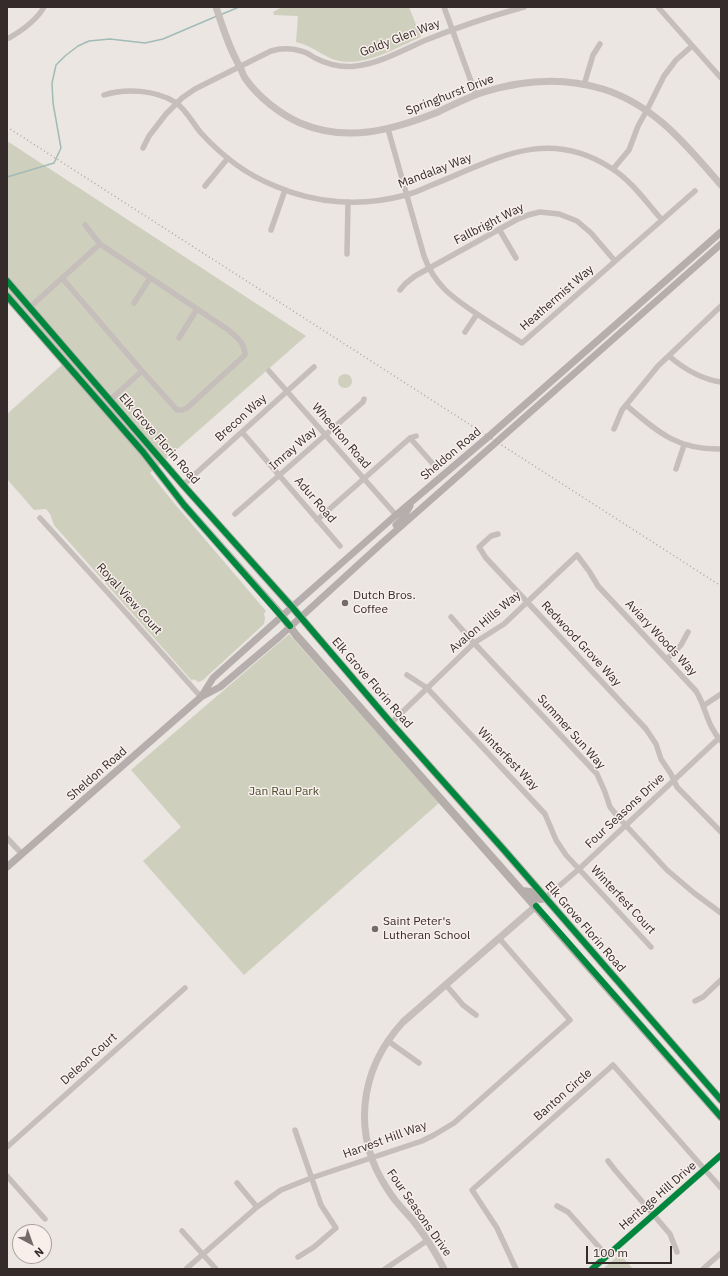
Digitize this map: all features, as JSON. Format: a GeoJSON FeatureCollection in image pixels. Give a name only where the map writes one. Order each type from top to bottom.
{"type":"FeatureCollection","features":[{"type":"Feature","properties":{"kind":"main road","name":"Sheldon Road"},"geometry":{"type":"LineString","coordinates":[[201,697],[213,678],[292,607],[721,232]]}},
{"type":"Feature","properties":{"kind":"main road","name":"Sheldon Road"},"geometry":{"type":"LineString","coordinates":[[7,868],[201,697],[220,687],[290,626],[721,244]]}},
{"type":"Feature","properties":{"kind":"main road","name":"Elk Grove Florin Road"},"geometry":{"type":"LineString","coordinates":[[7,281],[183,485],[292,607],[721,1100]]}},
{"type":"Feature","properties":{"kind":"main road","name":"Elk Grove Florin Road"},"geometry":{"type":"LineString","coordinates":[[7,296],[143,452],[184,505],[721,1117]]}},
{"type":"Feature","properties":{"kind":"main road"},"geometry":{"type":"LineString","coordinates":[[24,316],[32,318],[47,326]]}},
{"type":"Feature","properties":{"kind":"main road"},"geometry":{"type":"LineString","coordinates":[[165,480],[172,482],[176,486],[181,487],[183,485]]}},
{"type":"Feature","properties":{"kind":"main road"},"geometry":{"type":"LineString","coordinates":[[382,543],[384,536],[403,518],[413,501]]}},
{"type":"Feature","properties":{"kind":"main road"},"geometry":{"type":"LineString","coordinates":[[522,891],[530,892],[540,899],[545,898]]}},
{"type":"Feature","properties":{"kind":"main road"},"geometry":{"type":"LineString","coordinates":[[536,906],[542,906],[580,948],[593,953]]}},
{"type":"Feature","properties":{"kind":"street"},"geometry":{"type":"LineString","coordinates":[[9,38],[38,17],[44,7]]}},
{"type":"Feature","properties":{"kind":"street","name":"Springhurst Drive"},"geometry":{"type":"LineString","coordinates":[[216,7],[234,58],[245,78],[272,106],[283,114],[308,126],[328,132],[348,134],[375,132],[426,116],[497,88],[525,83],[553,82],[584,85],[603,89],[647,110],[675,133],[721,186]]}},
{"type":"Feature","properties":{"kind":"street"},"geometry":{"type":"LineString","coordinates":[[444,7],[476,95]]}},
{"type":"Feature","properties":{"kind":"street","name":"Goldy Glen Way"},"geometry":{"type":"LineString","coordinates":[[143,148],[153,131],[166,114],[195,89],[271,51],[289,49],[303,51],[326,62],[340,66],[349,67],[364,65],[479,20],[522,7]]}},
{"type":"Feature","properties":{"kind":"street"},"geometry":{"type":"LineString","coordinates":[[658,7],[721,78]]}},
{"type":"Feature","properties":{"kind":"street"},"geometry":{"type":"LineString","coordinates":[[584,85],[593,55],[600,44]]}},
{"type":"Feature","properties":{"kind":"street"},"geometry":{"type":"LineString","coordinates":[[613,169],[629,150],[638,126],[664,76],[676,60],[692,46]]}},
{"type":"Feature","properties":{"kind":"street","name":"Mandalay Way"},"geometry":{"type":"LineString","coordinates":[[104,95],[118,91],[146,92],[165,97],[177,103],[201,132],[228,158],[258,178],[285,190],[320,200],[348,202],[372,201],[407,195],[511,153],[535,148],[560,149],[573,151],[591,157],[613,169],[632,185],[662,220]]}},
{"type":"Feature","properties":{"kind":"street","name":"Heathermist Way"},"geometry":{"type":"LineString","coordinates":[[388,129],[424,256],[429,268],[447,293],[522,343],[695,191]]}},
{"type":"Feature","properties":{"kind":"street"},"geometry":{"type":"LineString","coordinates":[[205,186],[228,158]]}},
{"type":"Feature","properties":{"kind":"street"},"geometry":{"type":"LineString","coordinates":[[271,230],[285,190]]}},
{"type":"Feature","properties":{"kind":"street"},"geometry":{"type":"LineString","coordinates":[[347,254],[348,202]]}},
{"type":"Feature","properties":{"kind":"street","name":"Fallbright Way"},"geometry":{"type":"LineString","coordinates":[[400,290],[410,280],[429,268],[499,229],[528,215],[540,212],[559,214],[571,218],[582,225],[591,233],[615,261]]}},
{"type":"Feature","properties":{"kind":"street"},"geometry":{"type":"LineString","coordinates":[[62,278],[177,410],[187,408],[245,355],[245,348],[242,342],[227,329],[100,244],[85,225]]}},
{"type":"Feature","properties":{"kind":"street"},"geometry":{"type":"LineString","coordinates":[[499,229],[516,258]]}},
{"type":"Feature","properties":{"kind":"street"},"geometry":{"type":"LineString","coordinates":[[30,307],[100,244]]}},
{"type":"Feature","properties":{"kind":"street"},"geometry":{"type":"LineString","coordinates":[[134,303],[150,278]]}},
{"type":"Feature","properties":{"kind":"street"},"geometry":{"type":"LineString","coordinates":[[614,429],[619,415],[658,366],[721,306]]}},
{"type":"Feature","properties":{"kind":"street"},"geometry":{"type":"LineString","coordinates":[[179,338],[197,309]]}},
{"type":"Feature","properties":{"kind":"street"},"geometry":{"type":"LineString","coordinates":[[465,332],[477,314]]}},
{"type":"Feature","properties":{"kind":"street"},"geometry":{"type":"LineString","coordinates":[[669,356],[696,375],[709,380],[721,382]]}},
{"type":"Feature","properties":{"kind":"street","name":"Brecon Way"},"geometry":{"type":"LineString","coordinates":[[183,485],[314,368]]}},
{"type":"Feature","properties":{"kind":"street"},"geometry":{"type":"LineString","coordinates":[[110,400],[142,371]]}},
{"type":"Feature","properties":{"kind":"street","name":"Wheelton Road"},"geometry":{"type":"LineString","coordinates":[[269,371],[396,515]]}},
{"type":"Feature","properties":{"kind":"street","name":"Imray Way"},"geometry":{"type":"LineString","coordinates":[[235,514],[326,435],[363,402],[364,399]]}},
{"type":"Feature","properties":{"kind":"street"},"geometry":{"type":"LineString","coordinates":[[626,405],[665,436],[684,445],[702,449],[721,449]]}},
{"type":"Feature","properties":{"kind":"street","name":"Adur Road"},"geometry":{"type":"LineString","coordinates":[[242,432],[340,546]]}},
{"type":"Feature","properties":{"kind":"street"},"geometry":{"type":"LineString","coordinates":[[317,520],[413,437],[433,464]]}},
{"type":"Feature","properties":{"kind":"street"},"geometry":{"type":"LineString","coordinates":[[676,469],[684,445]]}},
{"type":"Feature","properties":{"kind":"street","name":"Royal View Court"},"geometry":{"type":"LineString","coordinates":[[40,518],[201,697]]}},
{"type":"Feature","properties":{"kind":"street","name":"Redwood Grove Way"},"geometry":{"type":"LineString","coordinates":[[498,534],[491,536],[479,547],[486,558],[646,729],[652,736],[661,759],[677,787],[721,832]]}},
{"type":"Feature","properties":{"kind":"street","name":"Avalon Hills Way"},"geometry":{"type":"LineString","coordinates":[[391,722],[474,643],[504,624],[577,555]]}},
{"type":"Feature","properties":{"kind":"street","name":"Aviary Woods Way"},"geometry":{"type":"LineString","coordinates":[[577,555],[589,570],[598,586],[696,691],[710,726],[720,739]]}},
{"type":"Feature","properties":{"kind":"street","name":"Summer Sun Way"},"geometry":{"type":"LineString","coordinates":[[451,617],[597,774],[606,792],[610,807],[625,826],[668,870],[694,893],[721,913]]}},
{"type":"Feature","properties":{"kind":"street"},"geometry":{"type":"LineString","coordinates":[[667,659],[681,645],[688,632]]}},
{"type":"Feature","properties":{"kind":"street","name":"Winterfest Way"},"geometry":{"type":"LineString","coordinates":[[407,675],[427,688],[474,740],[545,814],[562,850],[579,869]]}},
{"type":"Feature","properties":{"kind":"street"},"geometry":{"type":"LineString","coordinates":[[703,706],[721,694]]}},
{"type":"Feature","properties":{"kind":"street","name":"Four Seasons Drive"},"geometry":{"type":"LineString","coordinates":[[545,898],[579,869],[720,739]]}},
{"type":"Feature","properties":{"kind":"street"},"geometry":{"type":"LineString","coordinates":[[7,838],[22,854]]}},
{"type":"Feature","properties":{"kind":"street","name":"Winterfest Court"},"geometry":{"type":"LineString","coordinates":[[579,869],[651,947]]}},
{"type":"Feature","properties":{"kind":"street","name":"Four Seasons Drive"},"geometry":{"type":"LineString","coordinates":[[444,1269],[428,1240],[388,1191],[371,1158],[364,1121],[366,1096],[371,1074],[376,1061],[388,1041],[404,1022],[536,906]]}},
{"type":"Feature","properties":{"kind":"street","name":"Harvest Hill Way"},"geometry":{"type":"LineString","coordinates":[[186,1269],[257,1207],[281,1190],[311,1178],[422,1141],[454,1123],[570,1020],[499,938]]}},
{"type":"Feature","properties":{"kind":"street"},"geometry":{"type":"LineString","coordinates":[[695,1001],[721,980]]}},
{"type":"Feature","properties":{"kind":"street"},"geometry":{"type":"LineString","coordinates":[[446,985],[464,1005],[476,1015]]}},
{"type":"Feature","properties":{"kind":"street","name":"Deleon Court"},"geometry":{"type":"LineString","coordinates":[[7,1147],[185,988]]}},
{"type":"Feature","properties":{"kind":"street"},"geometry":{"type":"LineString","coordinates":[[388,1041],[419,1063]]}},
{"type":"Feature","properties":{"kind":"street","name":"Banton Circle"},"geometry":{"type":"LineString","coordinates":[[516,1269],[497,1228],[472,1190],[614,1065],[721,1188]]}},
{"type":"Feature","properties":{"kind":"street"},"geometry":{"type":"LineString","coordinates":[[295,1130],[321,1205],[336,1228],[310,1250],[298,1257]]}},
{"type":"Feature","properties":{"kind":"street","name":"Heritage Hill Drive"},"geometry":{"type":"LineString","coordinates":[[592,1269],[721,1155]]}},
{"type":"Feature","properties":{"kind":"street"},"geometry":{"type":"LineString","coordinates":[[608,1161],[670,1234],[677,1252]]}},
{"type":"Feature","properties":{"kind":"street"},"geometry":{"type":"LineString","coordinates":[[7,1176],[45,1219]]}},
{"type":"Feature","properties":{"kind":"street"},"geometry":{"type":"LineString","coordinates":[[237,1183],[257,1207]]}},
{"type":"Feature","properties":{"kind":"street"},"geometry":{"type":"LineString","coordinates":[[558,1206],[568,1212],[607,1256]]}},
{"type":"Feature","properties":{"kind":"street"},"geometry":{"type":"LineString","coordinates":[[182,1231],[216,1269]]}},
{"type":"Feature","properties":{"kind":"street"},"geometry":{"type":"LineString","coordinates":[[385,1269],[428,1240]]}},
{"type":"Feature","properties":{"kind":"street"},"geometry":{"type":"LineString","coordinates":[[703,1269],[721,1252]]}},
{"type":"Feature","properties":{"kind":"green space"},"geometry":{"type":"Polygon","coordinates":[[[282,7],[409,7],[421,37],[379,56],[368,59],[346,62],[335,60],[306,45],[296,42],[298,16],[274,15],[273,12],[282,7]]]}},
{"type":"Feature","properties":{"kind":"green space"},"geometry":{"type":"Polygon","coordinates":[[[7,141],[306,336],[150,473],[266,611],[264,614],[264,624],[199,682],[193,679],[192,681],[54,525],[50,514],[46,509],[34,510],[7,479],[7,414],[63,364],[7,300],[7,141]]]}},
{"type":"Feature","properties":{"kind":"green space"},"geometry":{"type":"Polygon","coordinates":[[[345,374],[350,376],[352,381],[350,386],[345,388],[340,386],[338,381],[340,376],[345,374]]]}},
{"type":"Feature","properties":{"kind":"green space","name":"Jan Rau Park"},"geometry":{"type":"Polygon","coordinates":[[[289,634],[439,803],[244,975],[143,861],[181,827],[131,770],[289,634]]]}},
{"type":"Feature","properties":{"kind":"green space"},"geometry":{"type":"Polygon","coordinates":[[[620,1254],[633,1269],[603,1269],[620,1254]]]}},
{"type":"Feature","properties":{"kind":"waterway"},"geometry":{"type":"LineString","coordinates":[[220,15],[239,7]]}},
{"type":"Feature","properties":{"kind":"waterway"},"geometry":{"type":"LineString","coordinates":[[7,177],[54,163],[61,148],[53,103],[52,83],[56,65],[78,46],[89,41],[110,39],[145,43],[163,39],[217,16]]}},
{"type":"Feature","properties":{"kind":"railway"},"geometry":{"type":"LineString","coordinates":[[7,127],[721,586]]}},
{"type":"Feature","properties":{"kind":"cycle path"},"geometry":{"type":"LineString","coordinates":[[7,281],[183,485],[292,607],[391,723],[504,850],[721,1100]]}},
{"type":"Feature","properties":{"kind":"cycle path"},"geometry":{"type":"LineString","coordinates":[[7,296],[143,452],[184,505],[290,626]]}},
{"type":"Feature","properties":{"kind":"cycle path"},"geometry":{"type":"LineString","coordinates":[[536,906],[721,1117]]}},
{"type":"Feature","properties":{"kind":"cycle path"},"geometry":{"type":"LineString","coordinates":[[592,1269],[721,1155]]}},
{"type":"Feature","properties":{"kind":"place","name":"Dutch Bros. Coffee"},"geometry":{"type":"Point","coordinates":[345,603]}},
{"type":"Feature","properties":{"kind":"place","name":"Saint Peter's Lutheran School"},"geometry":{"type":"Point","coordinates":[375,929]}}]}
